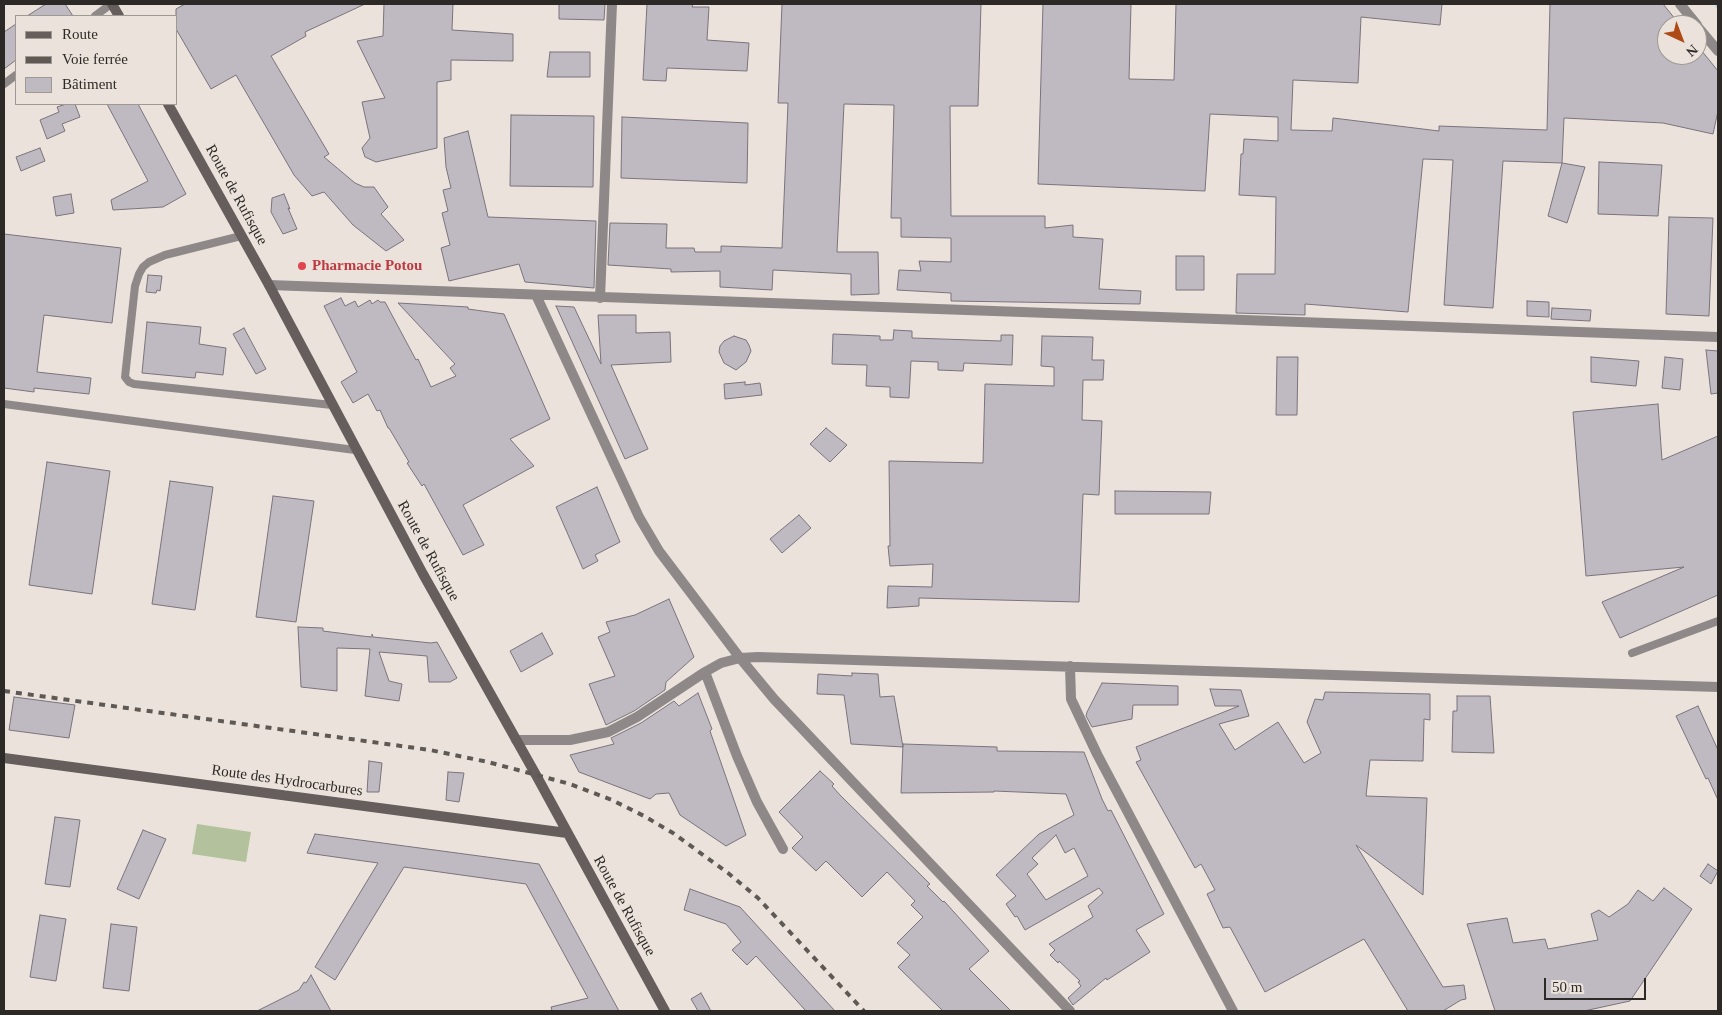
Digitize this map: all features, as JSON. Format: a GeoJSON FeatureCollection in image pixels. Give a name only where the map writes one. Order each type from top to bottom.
{"type":"FeatureCollection","features":[{"type":"Feature","properties":{"kind":"main road"},"geometry":{"type":"LineString","coordinates":[[112,4],[118,15]]}},
{"type":"Feature","properties":{"kind":"main road","name":"Route de Rufisque"},"geometry":{"type":"LineString","coordinates":[[169,105],[269,285],[356,450],[665,1011]]}},
{"type":"Feature","properties":{"kind":"main road","name":"Route des Hydrocarbures"},"geometry":{"type":"LineString","coordinates":[[4,758],[567,833]]}},
{"type":"Feature","properties":{"kind":"street"},"geometry":{"type":"LineString","coordinates":[[600,298],[612,4]]}},
{"type":"Feature","properties":{"kind":"street"},"geometry":{"type":"LineString","coordinates":[[1680,4],[1689,15]]}},
{"type":"Feature","properties":{"kind":"street"},"geometry":{"type":"LineString","coordinates":[[1707,37],[1718,51]]}},
{"type":"Feature","properties":{"kind":"street"},"geometry":{"type":"LineString","coordinates":[[269,285],[1718,337]]}},
{"type":"Feature","properties":{"kind":"street"},"geometry":{"type":"LineString","coordinates":[[536,295],[639,517],[659,551],[740,658],[774,699],[1070,1011]]}},
{"type":"Feature","properties":{"kind":"street"},"geometry":{"type":"LineString","coordinates":[[516,740],[570,740],[608,732],[637,717],[705,672],[722,663],[740,658],[758,657],[1718,687]]}},
{"type":"Feature","properties":{"kind":"street"},"geometry":{"type":"LineString","coordinates":[[1070,666],[1071,699],[1096,754],[1233,1011]]}},
{"type":"Feature","properties":{"kind":"street"},"geometry":{"type":"LineString","coordinates":[[705,672],[757,802],[783,849]]}},
{"type":"Feature","properties":{"kind":"lane"},"geometry":{"type":"LineString","coordinates":[[96,15],[112,4]]}},
{"type":"Feature","properties":{"kind":"lane"},"geometry":{"type":"LineString","coordinates":[[4,84],[15,76]]}},
{"type":"Feature","properties":{"kind":"lane"},"geometry":{"type":"LineString","coordinates":[[241,236],[165,255],[149,262],[143,267],[135,286],[125,377],[134,384],[332,405]]}},
{"type":"Feature","properties":{"kind":"lane"},"geometry":{"type":"LineString","coordinates":[[4,404],[356,450]]}},
{"type":"Feature","properties":{"kind":"lane"},"geometry":{"type":"LineString","coordinates":[[1632,653],[1718,621]]}},
{"type":"Feature","properties":{"kind":"green space"},"geometry":{"type":"Polygon","coordinates":[[[197,824],[251,832],[246,862],[192,854],[197,824]]]}},
{"type":"Feature","properties":{"kind":"building"},"geometry":{"type":"Polygon","coordinates":[[[46,4],[65,4],[72,15],[29,15],[46,4]]]}},
{"type":"Feature","properties":{"kind":"building"},"geometry":{"type":"Polygon","coordinates":[[[185,4],[365,4],[305,32],[306,36],[271,56],[329,154],[324,157],[355,183],[364,187],[374,187],[388,207],[381,214],[404,240],[386,251],[353,225],[324,192],[312,196],[294,175],[236,75],[211,89],[178,32],[176,9],[185,4]]]}},
{"type":"Feature","properties":{"kind":"building"},"geometry":{"type":"Polygon","coordinates":[[[384,4],[453,4],[452,30],[513,34],[513,61],[451,60],[451,80],[437,82],[437,148],[376,162],[365,157],[362,148],[370,138],[362,102],[385,98],[357,41],[383,36],[384,4]]]}},
{"type":"Feature","properties":{"kind":"building"},"geometry":{"type":"Polygon","coordinates":[[[559,4],[605,4],[604,20],[559,19],[559,4]]]}},
{"type":"Feature","properties":{"kind":"building"},"geometry":{"type":"Polygon","coordinates":[[[647,4],[693,4],[692,7],[709,7],[707,40],[749,43],[747,71],[667,68],[666,81],[643,80],[647,4]]]}},
{"type":"Feature","properties":{"kind":"building"},"geometry":{"type":"Polygon","coordinates":[[[782,4],[981,4],[978,106],[950,106],[951,216],[1045,216],[1045,228],[1073,225],[1073,237],[1103,239],[1099,289],[1141,291],[1140,304],[951,301],[951,293],[897,290],[899,270],[921,271],[919,261],[951,262],[951,238],[901,237],[901,218],[891,218],[894,105],[844,104],[837,252],[878,252],[879,294],[851,295],[851,274],[773,270],[772,290],[720,287],[720,271],[671,272],[671,269],[608,265],[610,223],[667,224],[666,248],[694,248],[695,252],[721,252],[721,246],[782,248],[788,103],[778,103],[782,4]]]}},
{"type":"Feature","properties":{"kind":"building"},"geometry":{"type":"Polygon","coordinates":[[[1043,4],[1131,4],[1129,79],[1174,80],[1176,4],[1442,4],[1440,25],[1361,17],[1358,83],[1293,80],[1291,130],[1332,131],[1333,118],[1439,131],[1439,126],[1547,130],[1550,4],[1663,4],[1672,15],[1657,15],[1657,65],[1707,65],[1707,57],[1718,71],[1718,111],[1713,134],[1663,123],[1564,118],[1562,163],[1503,161],[1493,308],[1444,305],[1453,160],[1423,159],[1408,312],[1305,304],[1305,315],[1236,313],[1237,274],[1275,274],[1276,197],[1239,195],[1241,154],[1243,154],[1244,139],[1278,141],[1278,117],[1210,114],[1205,191],[1038,184],[1043,4]]]}},
{"type":"Feature","properties":{"kind":"building"},"geometry":{"type":"Polygon","coordinates":[[[15,25],[15,61],[4,69],[4,32],[15,25]]]}},
{"type":"Feature","properties":{"kind":"building"},"geometry":{"type":"Polygon","coordinates":[[[550,52],[590,52],[590,77],[547,77],[550,52]]]}},
{"type":"Feature","properties":{"kind":"building"},"geometry":{"type":"Polygon","coordinates":[[[75,105],[80,117],[62,124],[65,131],[47,139],[40,120],[59,112],[57,107],[75,105]]]}},
{"type":"Feature","properties":{"kind":"building"},"geometry":{"type":"Polygon","coordinates":[[[108,105],[139,105],[186,194],[163,207],[113,210],[111,200],[148,181],[108,105]]]}},
{"type":"Feature","properties":{"kind":"building"},"geometry":{"type":"Polygon","coordinates":[[[511,115],[594,116],[593,187],[510,186],[511,115]]]}},
{"type":"Feature","properties":{"kind":"building"},"geometry":{"type":"Polygon","coordinates":[[[622,117],[748,123],[747,183],[621,178],[622,117]]]}},
{"type":"Feature","properties":{"kind":"building"},"geometry":{"type":"Polygon","coordinates":[[[468,131],[488,217],[596,221],[594,288],[525,282],[519,264],[449,281],[441,248],[450,245],[442,213],[448,211],[443,190],[451,188],[446,167],[444,138],[468,131]]]}},
{"type":"Feature","properties":{"kind":"building"},"geometry":{"type":"Polygon","coordinates":[[[40,148],[45,161],[21,171],[16,157],[40,148]]]}},
{"type":"Feature","properties":{"kind":"building"},"geometry":{"type":"Polygon","coordinates":[[[1599,162],[1662,165],[1658,216],[1598,214],[1599,162]]]}},
{"type":"Feature","properties":{"kind":"building"},"geometry":{"type":"Polygon","coordinates":[[[1562,163],[1585,167],[1567,223],[1548,216],[1562,163]]]}},
{"type":"Feature","properties":{"kind":"building"},"geometry":{"type":"Polygon","coordinates":[[[71,194],[74,213],[56,216],[53,197],[71,194]]]}},
{"type":"Feature","properties":{"kind":"building"},"geometry":{"type":"Polygon","coordinates":[[[284,194],[297,229],[283,234],[271,212],[272,198],[284,194]]]}},
{"type":"Feature","properties":{"kind":"building"},"geometry":{"type":"Polygon","coordinates":[[[1669,217],[1713,218],[1709,316],[1666,314],[1669,217]]]}},
{"type":"Feature","properties":{"kind":"building"},"geometry":{"type":"Polygon","coordinates":[[[4,234],[121,248],[112,323],[44,315],[37,372],[91,378],[89,394],[34,388],[34,392],[4,388],[4,234]]]}},
{"type":"Feature","properties":{"kind":"building"},"geometry":{"type":"Polygon","coordinates":[[[1176,256],[1204,256],[1204,290],[1176,290],[1176,256]]]}},
{"type":"Feature","properties":{"kind":"building"},"geometry":{"type":"Polygon","coordinates":[[[148,275],[162,276],[160,291],[157,290],[156,293],[146,292],[148,275]]]}},
{"type":"Feature","properties":{"kind":"building"},"geometry":{"type":"Polygon","coordinates":[[[341,298],[345,306],[355,301],[358,307],[370,300],[372,304],[378,300],[385,302],[416,360],[418,359],[431,387],[456,376],[450,368],[455,364],[398,303],[468,307],[468,309],[504,314],[550,419],[510,439],[534,466],[463,505],[484,545],[463,555],[424,484],[422,486],[407,463],[409,462],[388,428],[380,410],[377,411],[368,394],[353,403],[341,382],[357,372],[324,306],[341,298]]]}},
{"type":"Feature","properties":{"kind":"building"},"geometry":{"type":"Polygon","coordinates":[[[1527,301],[1549,302],[1549,317],[1527,316],[1527,301]]]}},
{"type":"Feature","properties":{"kind":"building"},"geometry":{"type":"Polygon","coordinates":[[[556,306],[574,307],[601,364],[598,315],[636,315],[636,333],[670,332],[671,362],[611,365],[648,449],[625,459],[556,306]]]}},
{"type":"Feature","properties":{"kind":"building"},"geometry":{"type":"Polygon","coordinates":[[[1552,308],[1591,310],[1590,321],[1551,319],[1552,308]]]}},
{"type":"Feature","properties":{"kind":"building"},"geometry":{"type":"Polygon","coordinates":[[[147,322],[201,327],[199,344],[226,348],[223,375],[196,372],[195,378],[142,373],[147,322]]]}},
{"type":"Feature","properties":{"kind":"building"},"geometry":{"type":"Polygon","coordinates":[[[244,328],[266,369],[256,374],[233,334],[244,328]]]}},
{"type":"Feature","properties":{"kind":"building"},"geometry":{"type":"Polygon","coordinates":[[[894,330],[912,331],[912,338],[1001,341],[1001,335],[1013,335],[1012,365],[964,363],[963,371],[938,370],[938,362],[911,361],[909,398],[890,397],[890,387],[866,386],[867,365],[832,364],[833,334],[880,336],[880,340],[893,340],[894,330]]]}},
{"type":"Feature","properties":{"kind":"building"},"geometry":{"type":"Polygon","coordinates":[[[734,336],[746,340],[751,351],[746,362],[736,370],[724,363],[719,352],[720,346],[724,341],[734,336]]]}},
{"type":"Feature","properties":{"kind":"building"},"geometry":{"type":"Polygon","coordinates":[[[1042,336],[1093,337],[1092,360],[1104,360],[1103,380],[1083,380],[1082,420],[1102,421],[1099,495],[1083,494],[1079,602],[919,598],[919,606],[887,608],[888,586],[932,587],[933,564],[890,566],[888,546],[890,546],[889,461],[983,463],[985,384],[1054,386],[1054,367],[1041,366],[1042,336]]]}},
{"type":"Feature","properties":{"kind":"building"},"geometry":{"type":"Polygon","coordinates":[[[1706,350],[1718,351],[1718,393],[1711,394],[1706,350]]]}},
{"type":"Feature","properties":{"kind":"building"},"geometry":{"type":"Polygon","coordinates":[[[1277,357],[1298,357],[1297,415],[1276,415],[1277,357]]]}},
{"type":"Feature","properties":{"kind":"building"},"geometry":{"type":"Polygon","coordinates":[[[1591,357],[1639,361],[1636,386],[1591,382],[1591,357]]]}},
{"type":"Feature","properties":{"kind":"building"},"geometry":{"type":"Polygon","coordinates":[[[1665,357],[1683,359],[1680,390],[1662,388],[1665,357]]]}},
{"type":"Feature","properties":{"kind":"building"},"geometry":{"type":"Polygon","coordinates":[[[745,382],[745,385],[760,383],[762,395],[725,399],[724,384],[745,382]]]}},
{"type":"Feature","properties":{"kind":"building"},"geometry":{"type":"Polygon","coordinates":[[[1658,404],[1662,460],[1718,436],[1718,595],[1620,638],[1602,602],[1684,567],[1586,576],[1573,412],[1658,404]]]}},
{"type":"Feature","properties":{"kind":"building"},"geometry":{"type":"Polygon","coordinates":[[[826,428],[847,445],[830,462],[810,444],[826,428]]]}},
{"type":"Feature","properties":{"kind":"building"},"geometry":{"type":"Polygon","coordinates":[[[47,462],[110,471],[92,594],[29,585],[47,462]]]}},
{"type":"Feature","properties":{"kind":"building"},"geometry":{"type":"Polygon","coordinates":[[[170,481],[213,487],[195,610],[152,604],[170,481]]]}},
{"type":"Feature","properties":{"kind":"building"},"geometry":{"type":"Polygon","coordinates":[[[597,487],[620,542],[595,555],[598,561],[583,569],[556,507],[597,487]]]}},
{"type":"Feature","properties":{"kind":"building"},"geometry":{"type":"Polygon","coordinates":[[[1115,491],[1211,492],[1209,514],[1115,514],[1115,491]]]}},
{"type":"Feature","properties":{"kind":"building"},"geometry":{"type":"Polygon","coordinates":[[[273,496],[314,501],[296,622],[256,617],[273,496]]]}},
{"type":"Feature","properties":{"kind":"building"},"geometry":{"type":"Polygon","coordinates":[[[799,515],[811,528],[782,553],[770,539],[799,515]]]}},
{"type":"Feature","properties":{"kind":"building"},"geometry":{"type":"Polygon","coordinates":[[[669,599],[694,657],[666,682],[665,690],[634,711],[606,725],[589,684],[615,676],[598,637],[610,632],[606,622],[635,615],[669,599]]]}},
{"type":"Feature","properties":{"kind":"building"},"geometry":{"type":"Polygon","coordinates":[[[298,627],[323,628],[323,631],[362,636],[372,637],[372,634],[373,637],[437,642],[457,678],[450,682],[429,682],[427,656],[379,652],[389,681],[402,684],[399,701],[365,696],[370,649],[337,648],[337,691],[301,687],[298,627]]]}},
{"type":"Feature","properties":{"kind":"building"},"geometry":{"type":"Polygon","coordinates":[[[542,633],[553,654],[521,672],[510,651],[542,633]]]}},
{"type":"Feature","properties":{"kind":"building"},"geometry":{"type":"Polygon","coordinates":[[[852,673],[878,674],[880,697],[894,696],[903,747],[851,744],[844,695],[817,694],[818,674],[852,676],[852,673]]]}},
{"type":"Feature","properties":{"kind":"building"},"geometry":{"type":"Polygon","coordinates":[[[1102,683],[1178,686],[1178,705],[1133,705],[1132,719],[1092,727],[1086,716],[1102,683]]]}},
{"type":"Feature","properties":{"kind":"building"},"geometry":{"type":"Polygon","coordinates":[[[1210,689],[1241,690],[1249,716],[1219,724],[1235,750],[1278,722],[1304,763],[1321,753],[1307,722],[1315,699],[1323,700],[1325,692],[1430,694],[1430,720],[1424,719],[1423,761],[1370,760],[1366,796],[1427,798],[1423,895],[1356,845],[1443,987],[1464,985],[1466,999],[1443,1011],[1408,1011],[1364,939],[1265,992],[1230,927],[1223,928],[1207,894],[1215,890],[1201,864],[1195,868],[1136,762],[1141,760],[1136,747],[1239,706],[1215,706],[1210,689]]]}},
{"type":"Feature","properties":{"kind":"building"},"geometry":{"type":"Polygon","coordinates":[[[698,693],[712,729],[710,731],[746,835],[726,846],[680,815],[669,793],[656,794],[650,799],[579,772],[570,755],[614,744],[611,738],[641,723],[674,701],[679,706],[698,693]]]}},
{"type":"Feature","properties":{"kind":"building"},"geometry":{"type":"Polygon","coordinates":[[[1457,696],[1490,696],[1494,753],[1452,752],[1453,711],[1457,711],[1457,696]]]}},
{"type":"Feature","properties":{"kind":"building"},"geometry":{"type":"Polygon","coordinates":[[[14,697],[75,705],[69,738],[9,730],[14,697]]]}},
{"type":"Feature","properties":{"kind":"building"},"geometry":{"type":"Polygon","coordinates":[[[1698,706],[1718,750],[1718,800],[1676,716],[1698,706]]]}},
{"type":"Feature","properties":{"kind":"building"},"geometry":{"type":"Polygon","coordinates":[[[903,744],[997,747],[997,751],[1084,752],[1102,799],[1108,811],[1111,810],[1164,914],[1136,930],[1150,952],[1107,980],[1106,978],[1073,1005],[1068,998],[1081,986],[1078,982],[1080,981],[1050,955],[1055,950],[1049,944],[1093,917],[1088,906],[1103,893],[1099,888],[1025,930],[1017,916],[1015,917],[1006,904],[1016,896],[996,875],[1039,834],[1074,815],[1066,794],[994,791],[901,793],[903,744]],[[1056,835],[1032,858],[1038,864],[1027,874],[1046,900],[1088,876],[1074,848],[1065,853],[1056,835]]]}},
{"type":"Feature","properties":{"kind":"building"},"geometry":{"type":"Polygon","coordinates":[[[369,761],[382,763],[379,792],[367,792],[369,761]]]}},
{"type":"Feature","properties":{"kind":"building"},"geometry":{"type":"Polygon","coordinates":[[[820,771],[834,784],[832,786],[840,795],[930,884],[927,886],[944,901],[989,951],[969,969],[1011,1011],[943,1011],[898,967],[910,955],[897,943],[923,917],[911,905],[915,901],[887,872],[862,897],[826,861],[816,871],[792,848],[803,837],[779,812],[820,771]]]}},
{"type":"Feature","properties":{"kind":"building"},"geometry":{"type":"Polygon","coordinates":[[[448,772],[464,773],[459,802],[446,800],[448,772]]]}},
{"type":"Feature","properties":{"kind":"building"},"geometry":{"type":"Polygon","coordinates":[[[55,817],[80,820],[70,887],[45,884],[55,817]]]}},
{"type":"Feature","properties":{"kind":"building"},"geometry":{"type":"Polygon","coordinates":[[[143,830],[166,839],[139,899],[117,889],[143,830]]]}},
{"type":"Feature","properties":{"kind":"building"},"geometry":{"type":"Polygon","coordinates":[[[315,834],[539,864],[619,1011],[552,1011],[551,1007],[588,998],[526,884],[404,867],[335,980],[315,967],[378,863],[307,853],[315,834]]]}},
{"type":"Feature","properties":{"kind":"building"},"geometry":{"type":"Polygon","coordinates":[[[1708,864],[1718,871],[1711,884],[1700,876],[1708,864]]]}},
{"type":"Feature","properties":{"kind":"building"},"geometry":{"type":"Polygon","coordinates":[[[1664,888],[1692,909],[1630,1001],[1584,1011],[1495,1011],[1467,924],[1507,918],[1513,943],[1545,939],[1548,949],[1598,940],[1591,914],[1599,910],[1609,917],[1628,904],[1638,890],[1653,901],[1664,888]]]}},
{"type":"Feature","properties":{"kind":"building"},"geometry":{"type":"Polygon","coordinates":[[[690,889],[740,907],[835,1011],[806,1011],[756,956],[747,965],[732,950],[741,942],[726,924],[684,910],[690,889]]]}},
{"type":"Feature","properties":{"kind":"building"},"geometry":{"type":"Polygon","coordinates":[[[40,915],[66,919],[56,981],[30,977],[40,915]]]}},
{"type":"Feature","properties":{"kind":"building"},"geometry":{"type":"Polygon","coordinates":[[[111,924],[137,927],[129,991],[103,988],[111,924]]]}},
{"type":"Feature","properties":{"kind":"building"},"geometry":{"type":"Polygon","coordinates":[[[311,975],[331,1011],[257,1011],[299,990],[311,975]]]}},
{"type":"Feature","properties":{"kind":"building"},"geometry":{"type":"Polygon","coordinates":[[[701,993],[711,1011],[698,1011],[691,999],[701,993]]]}},
{"type":"Feature","properties":{"kind":"railway"},"geometry":{"type":"LineString","coordinates":[[4,691],[430,750],[488,762],[570,784],[612,800],[644,816],[673,833],[728,873],[758,898],[864,1011]]}},
{"type":"Feature","properties":{"kind":"place","name":"Pharmacie Potou"},"geometry":{"type":"Point","coordinates":[302,266]}}]}
